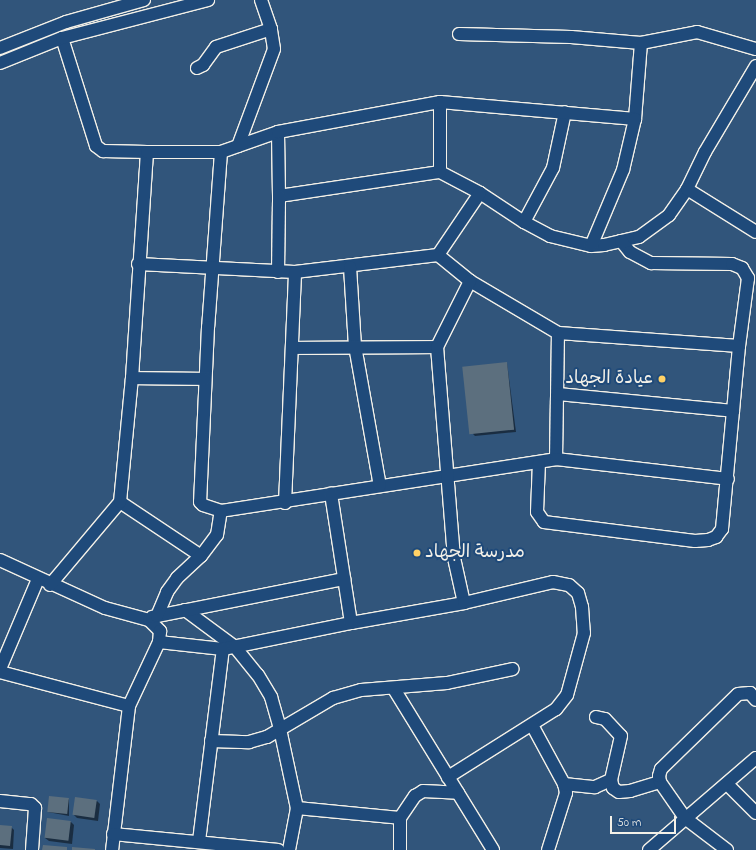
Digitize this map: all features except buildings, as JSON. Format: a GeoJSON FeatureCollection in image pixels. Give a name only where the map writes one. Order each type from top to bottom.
{"type":"FeatureCollection","features":[{"type":"Feature","properties":{"kind":"street"},"geometry":{"type":"LineString","coordinates":[[0,48],[66,22],[144,0]]}},
{"type":"Feature","properties":{"kind":"street"},"geometry":{"type":"LineString","coordinates":[[0,63],[62,38],[208,0]]}},
{"type":"Feature","properties":{"kind":"street"},"geometry":{"type":"LineString","coordinates":[[238,146],[272,60],[274,49],[271,29],[261,0]]}},
{"type":"Feature","properties":{"kind":"street"},"geometry":{"type":"LineString","coordinates":[[197,68],[203,65],[216,47],[271,29]]}},
{"type":"Feature","properties":{"kind":"street"},"geometry":{"type":"LineString","coordinates":[[459,34],[571,37],[641,43],[697,32],[756,49]]}},
{"type":"Feature","properties":{"kind":"street"},"geometry":{"type":"LineString","coordinates":[[62,38],[96,146],[102,151],[221,152],[278,132],[440,102],[635,119]]}},
{"type":"Feature","properties":{"kind":"street"},"geometry":{"type":"LineString","coordinates":[[591,246],[623,170],[635,119],[641,43]]}},
{"type":"Feature","properties":{"kind":"street"},"geometry":{"type":"LineString","coordinates":[[279,196],[440,172],[480,193],[524,222],[550,236],[591,246],[639,237],[654,228],[669,215],[687,188],[705,152],[756,66]]}},
{"type":"Feature","properties":{"kind":"street"},"geometry":{"type":"LineString","coordinates":[[440,102],[440,172]]}},
{"type":"Feature","properties":{"kind":"street"},"geometry":{"type":"LineString","coordinates":[[524,222],[553,168],[565,112]]}},
{"type":"Feature","properties":{"kind":"street"},"geometry":{"type":"LineString","coordinates":[[278,132],[278,272]]}},
{"type":"Feature","properties":{"kind":"street"},"geometry":{"type":"LineString","coordinates":[[50,585],[120,502],[132,378],[138,264],[147,152]]}},
{"type":"Feature","properties":{"kind":"street"},"geometry":{"type":"LineString","coordinates":[[221,152],[212,267],[206,379],[200,502],[203,506],[221,511],[285,503],[380,486],[556,459],[728,479]]}},
{"type":"Feature","properties":{"kind":"street"},"geometry":{"type":"LineString","coordinates":[[687,188],[756,232]]}},
{"type":"Feature","properties":{"kind":"street"},"geometry":{"type":"LineString","coordinates":[[438,255],[480,193]]}},
{"type":"Feature","properties":{"kind":"street"},"geometry":{"type":"LineString","coordinates":[[539,462],[537,512],[544,522],[695,541],[716,537],[722,529],[728,479],[739,346],[748,278],[742,268],[732,264],[651,263],[630,252],[621,241]]}},
{"type":"Feature","properties":{"kind":"street"},"geometry":{"type":"LineString","coordinates":[[138,264],[295,272],[350,267],[438,255],[470,281],[558,333],[739,346]]}},
{"type":"Feature","properties":{"kind":"street"},"geometry":{"type":"LineString","coordinates":[[350,267],[355,346],[380,486]]}},
{"type":"Feature","properties":{"kind":"street"},"geometry":{"type":"LineString","coordinates":[[285,503],[295,272]]}},
{"type":"Feature","properties":{"kind":"street"},"geometry":{"type":"LineString","coordinates":[[464,603],[454,558],[437,346],[470,281]]}},
{"type":"Feature","properties":{"kind":"street"},"geometry":{"type":"LineString","coordinates":[[556,459],[558,333]]}},
{"type":"Feature","properties":{"kind":"street"},"geometry":{"type":"LineString","coordinates":[[292,348],[437,346]]}},
{"type":"Feature","properties":{"kind":"street"},"geometry":{"type":"LineString","coordinates":[[132,378],[206,379]]}},
{"type":"Feature","properties":{"kind":"street"},"geometry":{"type":"LineString","coordinates":[[558,394],[733,411]]}},
{"type":"Feature","properties":{"kind":"street"},"geometry":{"type":"LineString","coordinates":[[331,494],[351,623]]}},
{"type":"Feature","properties":{"kind":"street"},"geometry":{"type":"LineString","coordinates":[[120,502],[201,556]]}},
{"type":"Feature","properties":{"kind":"street"},"geometry":{"type":"LineString","coordinates":[[157,616],[166,592],[201,556],[217,535],[221,511]]}},
{"type":"Feature","properties":{"kind":"street"},"geometry":{"type":"LineString","coordinates":[[0,560],[50,585],[105,608],[143,619],[157,626],[159,642],[129,706],[112,850]]}},
{"type":"Feature","properties":{"kind":"street"},"geometry":{"type":"LineString","coordinates":[[0,669],[5,639],[38,579]]}},
{"type":"Feature","properties":{"kind":"street"},"geometry":{"type":"LineString","coordinates":[[143,619],[344,579]]}},
{"type":"Feature","properties":{"kind":"street"},"geometry":{"type":"LineString","coordinates":[[159,642],[223,648],[235,647],[351,623],[464,603],[553,582],[569,585],[578,593],[582,607],[584,633],[567,695],[556,709],[448,777]]}},
{"type":"Feature","properties":{"kind":"street"},"geometry":{"type":"LineString","coordinates":[[185,610],[235,647],[258,675],[268,691],[280,729],[297,808],[289,850]]}},
{"type":"Feature","properties":{"kind":"street"},"geometry":{"type":"LineString","coordinates":[[199,841],[223,648]]}},
{"type":"Feature","properties":{"kind":"street"},"geometry":{"type":"LineString","coordinates":[[211,741],[249,742],[267,737],[333,698],[361,690],[394,689],[467,680],[513,669]]}},
{"type":"Feature","properties":{"kind":"street"},"geometry":{"type":"LineString","coordinates":[[0,672],[129,706]]}},
{"type":"Feature","properties":{"kind":"street"},"geometry":{"type":"LineString","coordinates":[[394,689],[493,850]]}},
{"type":"Feature","properties":{"kind":"street"},"geometry":{"type":"LineString","coordinates":[[727,850],[685,818],[660,782],[661,769],[738,694],[750,693],[756,700]]}},
{"type":"Feature","properties":{"kind":"street"},"geometry":{"type":"LineString","coordinates":[[596,717],[605,719],[620,736],[611,780],[613,788],[619,792],[630,791],[660,782]]}},
{"type":"Feature","properties":{"kind":"street"},"geometry":{"type":"LineString","coordinates":[[532,725],[564,784],[565,801],[548,850]]}},
{"type":"Feature","properties":{"kind":"street"},"geometry":{"type":"LineString","coordinates":[[649,850],[756,758]]}},
{"type":"Feature","properties":{"kind":"street"},"geometry":{"type":"LineString","coordinates":[[564,784],[595,787],[611,780]]}},
{"type":"Feature","properties":{"kind":"street"},"geometry":{"type":"LineString","coordinates":[[727,784],[756,813]]}},
{"type":"Feature","properties":{"kind":"street"},"geometry":{"type":"LineString","coordinates":[[400,850],[400,818],[415,796],[423,791],[458,793]]}},
{"type":"Feature","properties":{"kind":"street"},"geometry":{"type":"LineString","coordinates":[[0,801],[31,804],[35,808],[32,850]]}},
{"type":"Feature","properties":{"kind":"street"},"geometry":{"type":"LineString","coordinates":[[297,808],[400,818]]}},
{"type":"Feature","properties":{"kind":"street"},"geometry":{"type":"LineString","coordinates":[[113,834],[199,841],[278,850]]}},
{"type":"Feature","properties":{"kind":"place","name":"عيادة الجهاد"},"geometry":{"type":"Point","coordinates":[662,379]}},
{"type":"Feature","properties":{"kind":"place","name":"مدرسة الجهاد"},"geometry":{"type":"Point","coordinates":[417,553]}}]}
